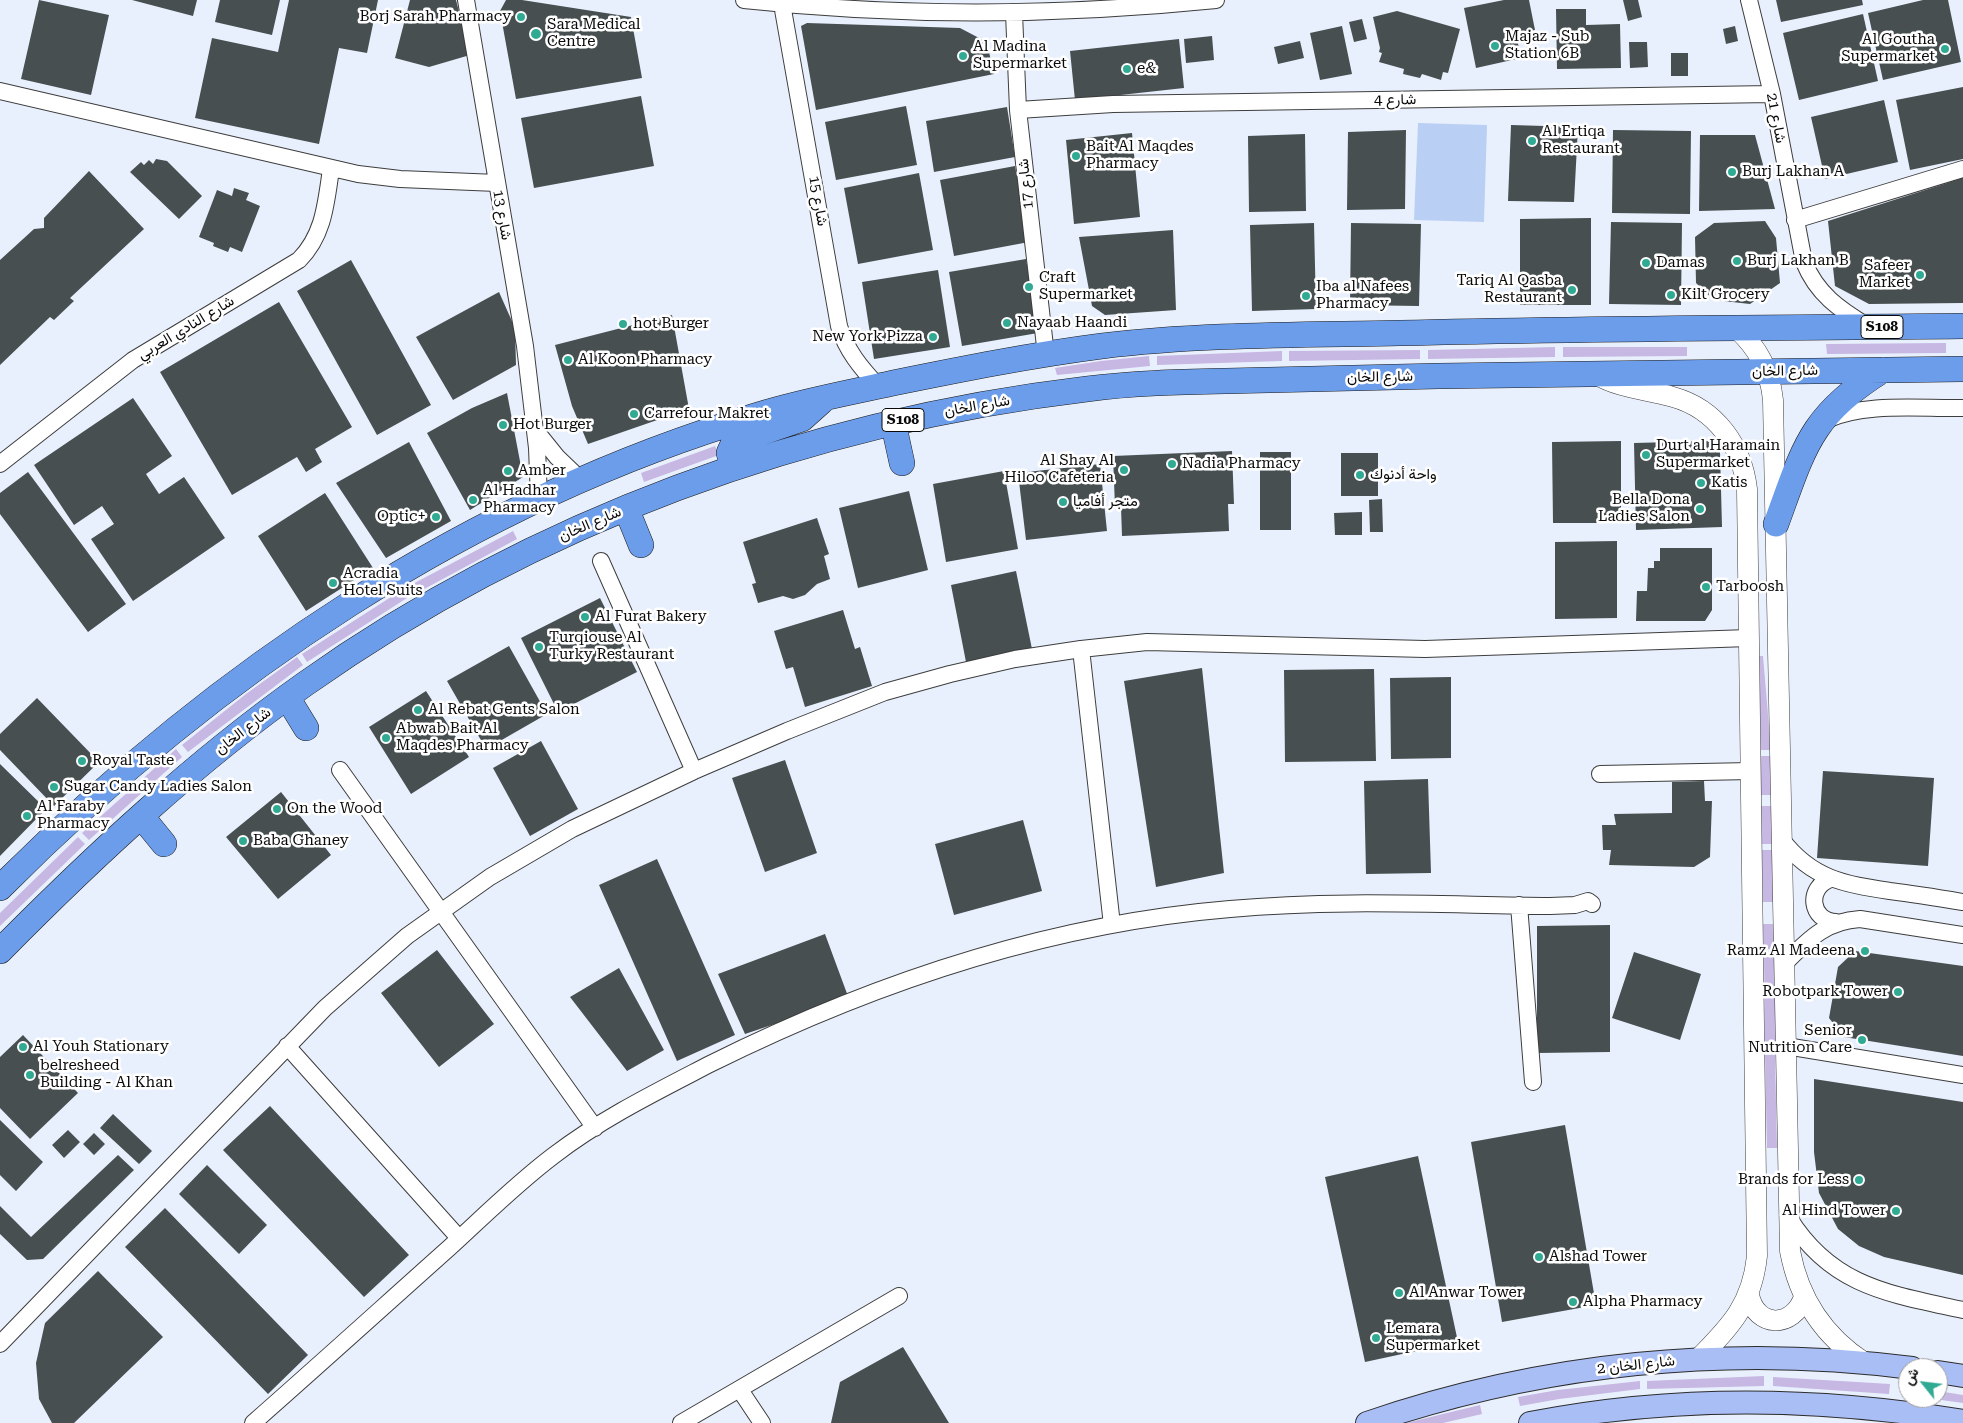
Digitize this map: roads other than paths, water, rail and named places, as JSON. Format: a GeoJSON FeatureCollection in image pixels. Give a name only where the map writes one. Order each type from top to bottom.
{"type":"FeatureCollection","features":[{"type":"Feature","properties":{"kind":"main road","name":"S108"},"geometry":{"type":"LineString","coordinates":[[0,888],[116,780],[196,712],[275,653],[410,566],[539,499],[581,480],[700,434],[753,416],[826,396],[1046,355],[1107,346],[1226,338],[1466,331],[1963,326]]}},
{"type":"Feature","properties":{"kind":"main road","name":"شارع الخان"},"geometry":{"type":"LineString","coordinates":[[0,951],[68,884],[226,744],[287,697],[364,645],[484,574],[533,549],[626,508],[734,468],[826,439],[894,422],[1018,398],[1110,387],[1299,378],[1767,370],[1963,369]]}},
{"type":"Feature","properties":{"kind":"main road"},"geometry":{"type":"LineString","coordinates":[[1776,524],[1801,455],[1820,423],[1843,397],[1884,370]]}},
{"type":"Feature","properties":{"kind":"main road"},"geometry":{"type":"LineString","coordinates":[[734,468],[729,453],[734,442],[802,419],[816,410],[826,396]]}},
{"type":"Feature","properties":{"kind":"main road"},"geometry":{"type":"LineString","coordinates":[[894,422],[902,463]]}},
{"type":"Feature","properties":{"kind":"main road"},"geometry":{"type":"LineString","coordinates":[[626,508],[641,545]]}},
{"type":"Feature","properties":{"kind":"main road"},"geometry":{"type":"LineString","coordinates":[[287,697],[306,728]]}},
{"type":"Feature","properties":{"kind":"main road"},"geometry":{"type":"LineString","coordinates":[[142,817],[164,844]]}},
{"type":"Feature","properties":{"kind":"main road","name":"شارع الخان 2"},"geometry":{"type":"LineString","coordinates":[[1367,1423],[1409,1409],[1501,1386],[1614,1366],[1698,1359],[1772,1358],[1898,1367]]}},
{"type":"Feature","properties":{"kind":"main road"},"geometry":{"type":"LineString","coordinates":[[1948,1374],[1963,1376]]}},
{"type":"Feature","properties":{"kind":"main road"},"geometry":{"type":"LineString","coordinates":[[1530,1423],[1653,1406],[1760,1402],[1868,1408],[1963,1421]]}},
{"type":"Feature","properties":{"kind":"street","name":"شارع 13"},"geometry":{"type":"LineString","coordinates":[[466,0],[525,346],[536,431],[539,499]]}},
{"type":"Feature","properties":{"kind":"street"},"geometry":{"type":"LineString","coordinates":[[744,0],[903,11],[1014,14],[1128,8],[1216,0]]}},
{"type":"Feature","properties":{"kind":"street","name":"شارع 21"},"geometry":{"type":"LineString","coordinates":[[1749,0],[1772,94],[1804,262],[1816,286],[1834,305],[1869,327]]}},
{"type":"Feature","properties":{"kind":"street","name":"شارع 15"},"geometry":{"type":"LineString","coordinates":[[782,4],[842,336],[860,367],[878,386]]}},
{"type":"Feature","properties":{"kind":"street","name":"شارع 17"},"geometry":{"type":"LineString","coordinates":[[1014,14],[1018,110],[1046,355]]}},
{"type":"Feature","properties":{"kind":"street"},"geometry":{"type":"LineString","coordinates":[[0,91],[331,169],[400,179],[496,184]]}},
{"type":"Feature","properties":{"kind":"street","name":"شارع 4"},"geometry":{"type":"LineString","coordinates":[[1018,110],[1105,104],[1772,94]]}},
{"type":"Feature","properties":{"kind":"street","name":"شارع النادي العربي"},"geometry":{"type":"LineString","coordinates":[[0,464],[134,360],[299,260],[313,243],[322,223],[331,169]]}},
{"type":"Feature","properties":{"kind":"street"},"geometry":{"type":"LineString","coordinates":[[1795,220],[1963,169]]}},
{"type":"Feature","properties":{"kind":"street"},"geometry":{"type":"LineString","coordinates":[[1736,328],[1751,343],[1767,370],[1773,400],[1789,1218],[1793,1267],[1804,1297],[1829,1334],[1865,1363]]}},
{"type":"Feature","properties":{"kind":"street"},"geometry":{"type":"LineString","coordinates":[[1595,374],[1626,388],[1672,397],[1689,403],[1715,420],[1731,440],[1742,464],[1747,489],[1757,1256],[1749,1295],[1731,1326],[1698,1359]]}},
{"type":"Feature","properties":{"kind":"street"},"geometry":{"type":"LineString","coordinates":[[1820,423],[1843,414],[1862,410],[1963,408]]}},
{"type":"Feature","properties":{"kind":"street"},"geometry":{"type":"LineString","coordinates":[[536,431],[557,457],[581,480]]}},
{"type":"Feature","properties":{"kind":"street"},"geometry":{"type":"LineString","coordinates":[[601,561],[694,771]]}},
{"type":"Feature","properties":{"kind":"street"},"geometry":{"type":"LineString","coordinates":[[0,1344],[287,1046],[365,971],[440,911],[490,877],[572,829],[694,771],[885,692],[1015,659],[1081,649],[1157,642],[1425,649],[1749,638]]}},
{"type":"Feature","properties":{"kind":"street"},"geometry":{"type":"LineString","coordinates":[[1081,649],[1112,925]]}},
{"type":"Feature","properties":{"kind":"street"},"geometry":{"type":"LineString","coordinates":[[340,770],[595,1128]]}},
{"type":"Feature","properties":{"kind":"street"},"geometry":{"type":"LineString","coordinates":[[1600,774],[1751,771]]}},
{"type":"Feature","properties":{"kind":"street"},"geometry":{"type":"LineString","coordinates":[[1782,840],[1798,859],[1831,879],[1853,885],[1963,902]]}},
{"type":"Feature","properties":{"kind":"street"},"geometry":{"type":"LineString","coordinates":[[1831,879],[1820,885],[1814,897],[1814,903],[1819,915],[1824,919],[1836,922],[1860,919],[1963,935]]}},
{"type":"Feature","properties":{"kind":"street"},"geometry":{"type":"LineString","coordinates":[[254,1423],[553,1156],[648,1095],[805,1018],[888,986],[972,958],[1082,930],[1112,925],[1230,909],[1322,903],[1519,906],[1575,905],[1588,901],[1592,904]]}},
{"type":"Feature","properties":{"kind":"street"},"geometry":{"type":"LineString","coordinates":[[1519,906],[1533,1082]]}},
{"type":"Feature","properties":{"kind":"street"},"geometry":{"type":"LineString","coordinates":[[1784,964],[1813,935],[1836,922]]}},
{"type":"Feature","properties":{"kind":"street"},"geometry":{"type":"LineString","coordinates":[[287,1046],[459,1238]]}},
{"type":"Feature","properties":{"kind":"street"},"geometry":{"type":"LineString","coordinates":[[1786,1046],[1963,1074]]}},
{"type":"Feature","properties":{"kind":"street"},"geometry":{"type":"LineString","coordinates":[[1789,1218],[1810,1248],[1852,1280],[1886,1292],[1963,1310]]}},
{"type":"Feature","properties":{"kind":"street"},"geometry":{"type":"LineString","coordinates":[[1749,1295],[1754,1310],[1760,1316],[1775,1321],[1791,1317],[1801,1305],[1804,1297]]}},
{"type":"Feature","properties":{"kind":"street"},"geometry":{"type":"LineString","coordinates":[[681,1423],[898,1296]]}},
{"type":"Feature","properties":{"kind":"street"},"geometry":{"type":"LineString","coordinates":[[740,1390],[762,1423]]}},
{"type":"Feature","properties":{"kind":"place","name":"Borj Sarah Pharmacy"},"geometry":{"type":"Point","coordinates":[521,17]}},
{"type":"Feature","properties":{"kind":"place","name":"Sara Medical Centre"},"geometry":{"type":"Point","coordinates":[536,34]}},
{"type":"Feature","properties":{"kind":"place","name":"Majaz - Sub Station 6B"},"geometry":{"type":"Point","coordinates":[1495,46]}},
{"type":"Feature","properties":{"kind":"place","name":"Al Goutha Supermarket"},"geometry":{"type":"Point","coordinates":[1945,49]}},
{"type":"Feature","properties":{"kind":"place","name":"Al Madina Supermarket"},"geometry":{"type":"Point","coordinates":[963,56]}},
{"type":"Feature","properties":{"kind":"place","name":"e&"},"geometry":{"type":"Point","coordinates":[1127,69]}},
{"type":"Feature","properties":{"kind":"place","name":"Al Ertiqa Restaurant"},"geometry":{"type":"Point","coordinates":[1532,141]}},
{"type":"Feature","properties":{"kind":"place","name":"Bait Al Maqdes Pharmacy"},"geometry":{"type":"Point","coordinates":[1076,156]}},
{"type":"Feature","properties":{"kind":"place","name":"Burj Lakhan A"},"geometry":{"type":"Point","coordinates":[1732,172]}},
{"type":"Feature","properties":{"kind":"place","name":"Burj Lakhan B"},"geometry":{"type":"Point","coordinates":[1737,261]}},
{"type":"Feature","properties":{"kind":"place","name":"Damas"},"geometry":{"type":"Point","coordinates":[1646,263]}},
{"type":"Feature","properties":{"kind":"place","name":"Safeer Market"},"geometry":{"type":"Point","coordinates":[1920,275]}},
{"type":"Feature","properties":{"kind":"place","name":"Craft Supermarket"},"geometry":{"type":"Point","coordinates":[1029,287]}},
{"type":"Feature","properties":{"kind":"place","name":"Tariq Al Qasba Restaurant"},"geometry":{"type":"Point","coordinates":[1572,290]}},
{"type":"Feature","properties":{"kind":"place","name":"Kilt Grocery"},"geometry":{"type":"Point","coordinates":[1671,295]}},
{"type":"Feature","properties":{"kind":"place","name":"Iba al Nafees Pharmacy"},"geometry":{"type":"Point","coordinates":[1306,296]}},
{"type":"Feature","properties":{"kind":"place","name":"Nayaab Haandi"},"geometry":{"type":"Point","coordinates":[1007,323]}},
{"type":"Feature","properties":{"kind":"place","name":"hot Burger"},"geometry":{"type":"Point","coordinates":[623,324]}},
{"type":"Feature","properties":{"kind":"place","name":"New York Pizza"},"geometry":{"type":"Point","coordinates":[933,337]}},
{"type":"Feature","properties":{"kind":"place","name":"Al Koon Pharmacy"},"geometry":{"type":"Point","coordinates":[568,360]}},
{"type":"Feature","properties":{"kind":"place","name":"Carrefour Makret"},"geometry":{"type":"Point","coordinates":[634,414]}},
{"type":"Feature","properties":{"kind":"place","name":"Hot Burger"},"geometry":{"type":"Point","coordinates":[503,425]}},
{"type":"Feature","properties":{"kind":"place","name":"Durt al Haramain Supermarket"},"geometry":{"type":"Point","coordinates":[1646,455]}},
{"type":"Feature","properties":{"kind":"place","name":"Nadia Pharmacy"},"geometry":{"type":"Point","coordinates":[1172,464]}},
{"type":"Feature","properties":{"kind":"place","name":"Al Shay Al Hiloo Cafeteria"},"geometry":{"type":"Point","coordinates":[1124,470]}},
{"type":"Feature","properties":{"kind":"place","name":"Amber"},"geometry":{"type":"Point","coordinates":[508,471]}},
{"type":"Feature","properties":{"kind":"place","name":"واحة أدنوك"},"geometry":{"type":"Point","coordinates":[1360,475]}},
{"type":"Feature","properties":{"kind":"place","name":"Katis"},"geometry":{"type":"Point","coordinates":[1701,483]}},
{"type":"Feature","properties":{"kind":"place","name":"Al Hadhar Pharmacy"},"geometry":{"type":"Point","coordinates":[473,500]}},
{"type":"Feature","properties":{"kind":"place","name":"متجر أفاميا"},"geometry":{"type":"Point","coordinates":[1063,502]}},
{"type":"Feature","properties":{"kind":"place","name":"Bella Dona Ladies Salon"},"geometry":{"type":"Point","coordinates":[1700,509]}},
{"type":"Feature","properties":{"kind":"place","name":"Optic+"},"geometry":{"type":"Point","coordinates":[436,517]}},
{"type":"Feature","properties":{"kind":"place","name":"Acradia Hotel Suits"},"geometry":{"type":"Point","coordinates":[333,583]}},
{"type":"Feature","properties":{"kind":"place","name":"Tarboosh"},"geometry":{"type":"Point","coordinates":[1706,587]}},
{"type":"Feature","properties":{"kind":"place","name":"Al Furat Bakery"},"geometry":{"type":"Point","coordinates":[585,617]}},
{"type":"Feature","properties":{"kind":"place","name":"Turqiouse Al Turky Restaurant"},"geometry":{"type":"Point","coordinates":[539,647]}},
{"type":"Feature","properties":{"kind":"place","name":"Al Rebat Gents Salon"},"geometry":{"type":"Point","coordinates":[418,710]}},
{"type":"Feature","properties":{"kind":"place","name":"Abwab Bait Al Maqdes Pharmacy"},"geometry":{"type":"Point","coordinates":[386,738]}},
{"type":"Feature","properties":{"kind":"place","name":"Royal Taste"},"geometry":{"type":"Point","coordinates":[82,761]}},
{"type":"Feature","properties":{"kind":"place","name":"Sugar Candy Ladies Salon"},"geometry":{"type":"Point","coordinates":[54,787]}},
{"type":"Feature","properties":{"kind":"place","name":"On the Wood"},"geometry":{"type":"Point","coordinates":[277,809]}},
{"type":"Feature","properties":{"kind":"place","name":"Al Faraby Pharmacy"},"geometry":{"type":"Point","coordinates":[27,816]}},
{"type":"Feature","properties":{"kind":"place","name":"Baba Ghaney"},"geometry":{"type":"Point","coordinates":[243,841]}},
{"type":"Feature","properties":{"kind":"place","name":"Ramz Al Madeena"},"geometry":{"type":"Point","coordinates":[1865,951]}},
{"type":"Feature","properties":{"kind":"place","name":"Robotpark Tower"},"geometry":{"type":"Point","coordinates":[1898,992]}},
{"type":"Feature","properties":{"kind":"place","name":"Senior Nutrition Care"},"geometry":{"type":"Point","coordinates":[1862,1040]}},
{"type":"Feature","properties":{"kind":"place","name":"Al Youh Stationary"},"geometry":{"type":"Point","coordinates":[23,1047]}},
{"type":"Feature","properties":{"kind":"place","name":"belresheed Building - Al Khan"},"geometry":{"type":"Point","coordinates":[30,1075]}},
{"type":"Feature","properties":{"kind":"place","name":"Brands for Less"},"geometry":{"type":"Point","coordinates":[1859,1180]}},
{"type":"Feature","properties":{"kind":"place","name":"Al Hind Tower"},"geometry":{"type":"Point","coordinates":[1896,1211]}},
{"type":"Feature","properties":{"kind":"place","name":"Alshad Tower"},"geometry":{"type":"Point","coordinates":[1539,1257]}},
{"type":"Feature","properties":{"kind":"place","name":"Al Anwar Tower"},"geometry":{"type":"Point","coordinates":[1399,1293]}},
{"type":"Feature","properties":{"kind":"place","name":"Alpha Pharmacy"},"geometry":{"type":"Point","coordinates":[1573,1302]}},
{"type":"Feature","properties":{"kind":"place","name":"Lemara Supermarket"},"geometry":{"type":"Point","coordinates":[1376,1338]}}]}
